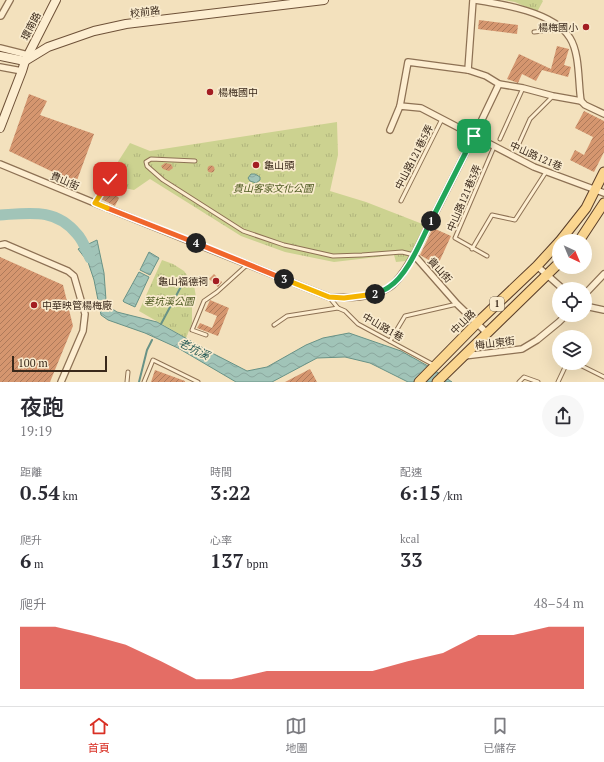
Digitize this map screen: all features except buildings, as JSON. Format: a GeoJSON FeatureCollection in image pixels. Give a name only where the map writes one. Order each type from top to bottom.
{"type":"FeatureCollection","features":[{"type":"Feature","properties":{"kind":"main road","name":"中山路"},"geometry":{"type":"LineString","coordinates":[[566,234],[600,191],[604,172]]}},
{"type":"Feature","properties":{"kind":"main road"},"geometry":{"type":"LineString","coordinates":[[584,234],[604,203]]}},
{"type":"Feature","properties":{"kind":"main road","name":"中山路"},"geometry":{"type":"LineString","coordinates":[[435,366],[552,250]]}},
{"type":"Feature","properties":{"kind":"main road","name":"1"},"geometry":{"type":"LineString","coordinates":[[437,382],[552,270]]}},
{"type":"Feature","properties":{"kind":"main road","name":"1"},"geometry":{"type":"LineString","coordinates":[[419,382],[435,366]]}},
{"type":"Feature","properties":{"kind":"street"},"geometry":{"type":"LineString","coordinates":[[0,16],[10,0]]}},
{"type":"Feature","properties":{"kind":"street","name":"環南路"},"geometry":{"type":"LineString","coordinates":[[0,128],[27,58],[56,0]]}},
{"type":"Feature","properties":{"kind":"street","name":"校前路"},"geometry":{"type":"LineString","coordinates":[[27,58],[55,45],[94,31],[126,24],[267,4],[324,0]]}},
{"type":"Feature","properties":{"kind":"street"},"geometry":{"type":"LineString","coordinates":[[468,70],[474,0],[522,9],[552,22],[563,29],[570,38],[575,50],[580,101]]}},
{"type":"Feature","properties":{"kind":"street"},"geometry":{"type":"LineString","coordinates":[[0,48],[27,58]]}},
{"type":"Feature","properties":{"kind":"street"},"geometry":{"type":"LineString","coordinates":[[0,56],[27,58]]}},
{"type":"Feature","properties":{"kind":"street"},"geometry":{"type":"LineString","coordinates":[[390,130],[400,106],[408,62],[468,70],[486,76],[499,84],[580,101],[604,114]]}},
{"type":"Feature","properties":{"kind":"street"},"geometry":{"type":"LineString","coordinates":[[0,67],[22,71]]}},
{"type":"Feature","properties":{"kind":"street"},"geometry":{"type":"LineString","coordinates":[[414,255],[499,84]]}},
{"type":"Feature","properties":{"kind":"street","name":"中山路121巷"},"geometry":{"type":"LineString","coordinates":[[400,106],[421,108],[475,134],[494,147],[546,172],[600,191]]}},
{"type":"Feature","properties":{"kind":"street","name":"貴山街"},"geometry":{"type":"LineString","coordinates":[[0,164],[329,297],[344,298],[365,296],[390,287],[401,276],[414,255],[457,304],[487,333]]}},
{"type":"Feature","properties":{"kind":"street"},"geometry":{"type":"LineString","coordinates":[[0,245],[5,244],[68,271],[74,276],[85,314],[83,331],[61,382]]}},
{"type":"Feature","properties":{"kind":"street"},"geometry":{"type":"LineString","coordinates":[[537,266],[555,282]]}},
{"type":"Feature","properties":{"kind":"street"},"geometry":{"type":"LineString","coordinates":[[592,287],[604,274]]}},
{"type":"Feature","properties":{"kind":"street"},"geometry":{"type":"LineString","coordinates":[[592,307],[604,310]]}},
{"type":"Feature","properties":{"kind":"street","name":"梅山東街"},"geometry":{"type":"LineString","coordinates":[[463,356],[522,349],[537,340],[559,322]]}},
{"type":"Feature","properties":{"kind":"lane"},"geometry":{"type":"LineString","coordinates":[[534,32],[563,29]]}},
{"type":"Feature","properties":{"kind":"lane"},"geometry":{"type":"LineString","coordinates":[[500,139],[523,88]]}},
{"type":"Feature","properties":{"kind":"lane"},"geometry":{"type":"LineString","coordinates":[[517,148],[530,119],[553,96]]}},
{"type":"Feature","properties":{"kind":"lane","name":"中山路121巷5弄"},"geometry":{"type":"LineString","coordinates":[[401,201],[442,119]]}},
{"type":"Feature","properties":{"kind":"lane","name":"中山路121巷3弄"},"geometry":{"type":"LineString","coordinates":[[472,249],[455,238],[494,147]]}},
{"type":"Feature","properties":{"kind":"lane"},"geometry":{"type":"LineString","coordinates":[[195,161],[151,159],[146,162],[147,166],[163,180],[243,231],[277,243],[333,256],[402,252],[414,255]]}},
{"type":"Feature","properties":{"kind":"lane"},"geometry":{"type":"LineString","coordinates":[[487,256],[472,249],[492,215],[516,220],[546,172]]}},
{"type":"Feature","properties":{"kind":"lane"},"geometry":{"type":"LineString","coordinates":[[95,203],[110,179]]}},
{"type":"Feature","properties":{"kind":"lane"},"geometry":{"type":"LineString","coordinates":[[206,335],[192,330],[204,301],[217,292],[248,264]]}},
{"type":"Feature","properties":{"kind":"lane","name":"中山路1巷"},"geometry":{"type":"LineString","coordinates":[[329,297],[338,308],[345,311],[358,324],[435,366]]}},
{"type":"Feature","properties":{"kind":"lane"},"geometry":{"type":"LineString","coordinates":[[390,341],[405,316],[457,304]]}},
{"type":"Feature","properties":{"kind":"lane"},"geometry":{"type":"LineString","coordinates":[[274,325],[287,316],[338,308]]}},
{"type":"Feature","properties":{"kind":"lane"},"geometry":{"type":"LineString","coordinates":[[144,382],[153,360],[198,382]]}},
{"type":"Feature","properties":{"kind":"lane"},"geometry":{"type":"LineString","coordinates":[[558,382],[563,370]]}},
{"type":"Feature","properties":{"kind":"lane"},"geometry":{"type":"LineString","coordinates":[[590,370],[604,377]]}},
{"type":"Feature","properties":{"kind":"lane"},"geometry":{"type":"LineString","coordinates":[[126,382],[128,372]]}},
{"type":"Feature","properties":{"kind":"lane"},"geometry":{"type":"LineString","coordinates":[[519,382],[524,377],[538,382]]}},
{"type":"Feature","properties":{"kind":"green space"},"geometry":{"type":"Polygon","coordinates":[[[504,0],[543,1],[537,12],[515,2],[504,0]]]}},
{"type":"Feature","properties":{"kind":"green space","name":"貴山客家文化公園"},"geometry":{"type":"Polygon","coordinates":[[[337,122],[338,155],[330,191],[366,202],[425,225],[413,252],[406,261],[396,262],[394,255],[334,262],[285,252],[241,236],[150,179],[134,190],[124,188],[112,171],[130,143],[150,151],[337,122]]]}},
{"type":"Feature","properties":{"kind":"green space","name":"荖坑溪公園"},"geometry":{"type":"Polygon","coordinates":[[[162,260],[173,264],[184,271],[194,285],[196,297],[192,308],[192,323],[186,338],[139,311],[162,260]]]}},
{"type":"Feature","properties":{"kind":"water"},"geometry":{"type":"Polygon","coordinates":[[[251,174],[255,174],[260,177],[260,180],[256,183],[250,181],[248,178],[251,174]]]}},
{"type":"Feature","properties":{"kind":"water"},"geometry":{"type":"Polygon","coordinates":[[[97,240],[104,273],[106,300],[108,306],[117,312],[157,322],[247,371],[267,367],[306,345],[323,338],[349,333],[401,351],[428,366],[452,382],[408,382],[370,363],[345,357],[317,358],[272,382],[236,382],[178,348],[145,333],[108,320],[101,315],[94,280],[88,262],[78,249],[97,240]]]}},
{"type":"Feature","properties":{"kind":"water"},"geometry":{"type":"Polygon","coordinates":[[[149,252],[159,258],[150,275],[140,270],[149,252]]]}},
{"type":"Feature","properties":{"kind":"water"},"geometry":{"type":"Polygon","coordinates":[[[139,272],[149,277],[135,307],[123,301],[139,272]]]}},
{"type":"Feature","properties":{"kind":"waterway","name":"老坑溪"},"geometry":{"type":"LineString","coordinates":[[0,215],[32,213],[51,216],[60,220],[69,226],[79,236],[90,258]]}},
{"type":"Feature","properties":{"kind":"waterway"},"geometry":{"type":"LineString","coordinates":[[161,324],[185,279]]}},
{"type":"Feature","properties":{"kind":"waterway"},"geometry":{"type":"LineString","coordinates":[[139,382],[147,350],[152,340]]}},
{"type":"Feature","properties":{"kind":"place","name":"楊梅國小"},"geometry":{"type":"Point","coordinates":[586,27]}},
{"type":"Feature","properties":{"kind":"place","name":"楊梅國中"},"geometry":{"type":"Point","coordinates":[210,92]}},
{"type":"Feature","properties":{"kind":"place","name":"龜山頭"},"geometry":{"type":"Point","coordinates":[256,165]}},
{"type":"Feature","properties":{"kind":"place","name":"龜山福德祠"},"geometry":{"type":"Point","coordinates":[216,281]}},
{"type":"Feature","properties":{"kind":"place","name":"中華映管楊梅廠"},"geometry":{"type":"Point","coordinates":[34,305]}},
{"type":"Feature","properties":{"kind":"route"},"geometry":{"type":"LineString","coordinates":[[110,179],[95,203],[329,297],[344,298],[365,296],[390,287],[401,276],[414,255],[474,136]]}}]}
